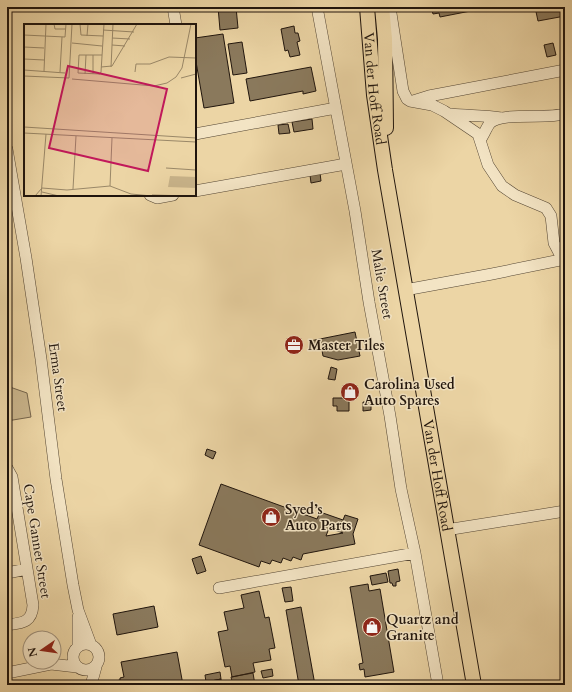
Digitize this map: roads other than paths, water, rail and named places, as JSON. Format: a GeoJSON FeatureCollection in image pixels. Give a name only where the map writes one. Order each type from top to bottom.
{"type":"FeatureCollection","features":[{"type":"Feature","properties":{"kind":"main road","name":"Van der Hoff Road"},"geometry":{"type":"LineString","coordinates":[[367,7],[374,95],[385,170],[474,685]]}},
{"type":"Feature","properties":{"kind":"main road","name":"Van der Hoff Road"},"geometry":{"type":"LineString","coordinates":[[382,7],[385,39],[385,170]]}},
{"type":"Feature","properties":{"kind":"street"},"geometry":{"type":"LineString","coordinates":[[173,7],[176,24]]}},
{"type":"Feature","properties":{"kind":"street","name":"Malie Street"},"geometry":{"type":"LineString","coordinates":[[316,7],[336,108],[390,416],[401,489],[415,553],[438,685]]}},
{"type":"Feature","properties":{"kind":"street"},"geometry":{"type":"LineString","coordinates":[[390,7],[404,91],[407,99],[432,106],[450,114],[478,134],[488,165],[502,186],[515,195],[546,208],[551,216],[554,243],[564,260],[405,290]]}},
{"type":"Feature","properties":{"kind":"street"},"geometry":{"type":"LineString","coordinates":[[410,101],[565,70]]}},
{"type":"Feature","properties":{"kind":"street"},"geometry":{"type":"LineString","coordinates":[[196,134],[336,108]]}},
{"type":"Feature","properties":{"kind":"street"},"geometry":{"type":"LineString","coordinates":[[450,114],[468,116],[488,115],[501,118],[565,114]]}},
{"type":"Feature","properties":{"kind":"street"},"geometry":{"type":"LineString","coordinates":[[480,140],[489,125],[501,118]]}},
{"type":"Feature","properties":{"kind":"street","name":"Erma Street"},"geometry":{"type":"LineString","coordinates":[[7,149],[26,258],[41,359],[56,479],[78,610],[91,645]]}},
{"type":"Feature","properties":{"kind":"street"},"geometry":{"type":"LineString","coordinates":[[196,191],[346,164]]}},
{"type":"Feature","properties":{"kind":"street"},"geometry":{"type":"LineString","coordinates":[[150,196],[157,198],[168,196]]}},
{"type":"Feature","properties":{"kind":"street","name":"Cape Gannet Street"},"geometry":{"type":"LineString","coordinates":[[7,468],[12,477],[12,516],[27,569],[33,605],[30,618],[27,621],[7,625]]}},
{"type":"Feature","properties":{"kind":"street"},"geometry":{"type":"LineString","coordinates":[[446,530],[565,511]]}},
{"type":"Feature","properties":{"kind":"street"},"geometry":{"type":"LineString","coordinates":[[219,588],[415,553]]}},
{"type":"Feature","properties":{"kind":"street"},"geometry":{"type":"LineString","coordinates":[[7,573],[27,569]]}},
{"type":"Feature","properties":{"kind":"street","name":"Erma Street"},"geometry":{"type":"LineString","coordinates":[[76,649],[78,610]]}},
{"type":"Feature","properties":{"kind":"street"},"geometry":{"type":"LineString","coordinates":[[62,657],[86,644],[95,647],[100,659],[91,685]]}},
{"type":"Feature","properties":{"kind":"street"},"geometry":{"type":"LineString","coordinates":[[76,649],[73,659],[86,685]]}},
{"type":"Feature","properties":{"kind":"street"},"geometry":{"type":"LineString","coordinates":[[62,666],[89,671],[96,667]]}},
{"type":"Feature","properties":{"kind":"street"},"geometry":{"type":"LineString","coordinates":[[7,673],[22,670]]}},
{"type":"Feature","properties":{"kind":"place","name":"Master Tiles"},"geometry":{"type":"Point","coordinates":[294,345]}},
{"type":"Feature","properties":{"kind":"place","name":"Carolina Used Auto Spares"},"geometry":{"type":"Point","coordinates":[350,392]}},
{"type":"Feature","properties":{"kind":"place","name":"Syed’s Auto Parts"},"geometry":{"type":"Point","coordinates":[271,517]}},
{"type":"Feature","properties":{"kind":"place","name":"Quartz and Granite"},"geometry":{"type":"Point","coordinates":[372,627]}}]}
